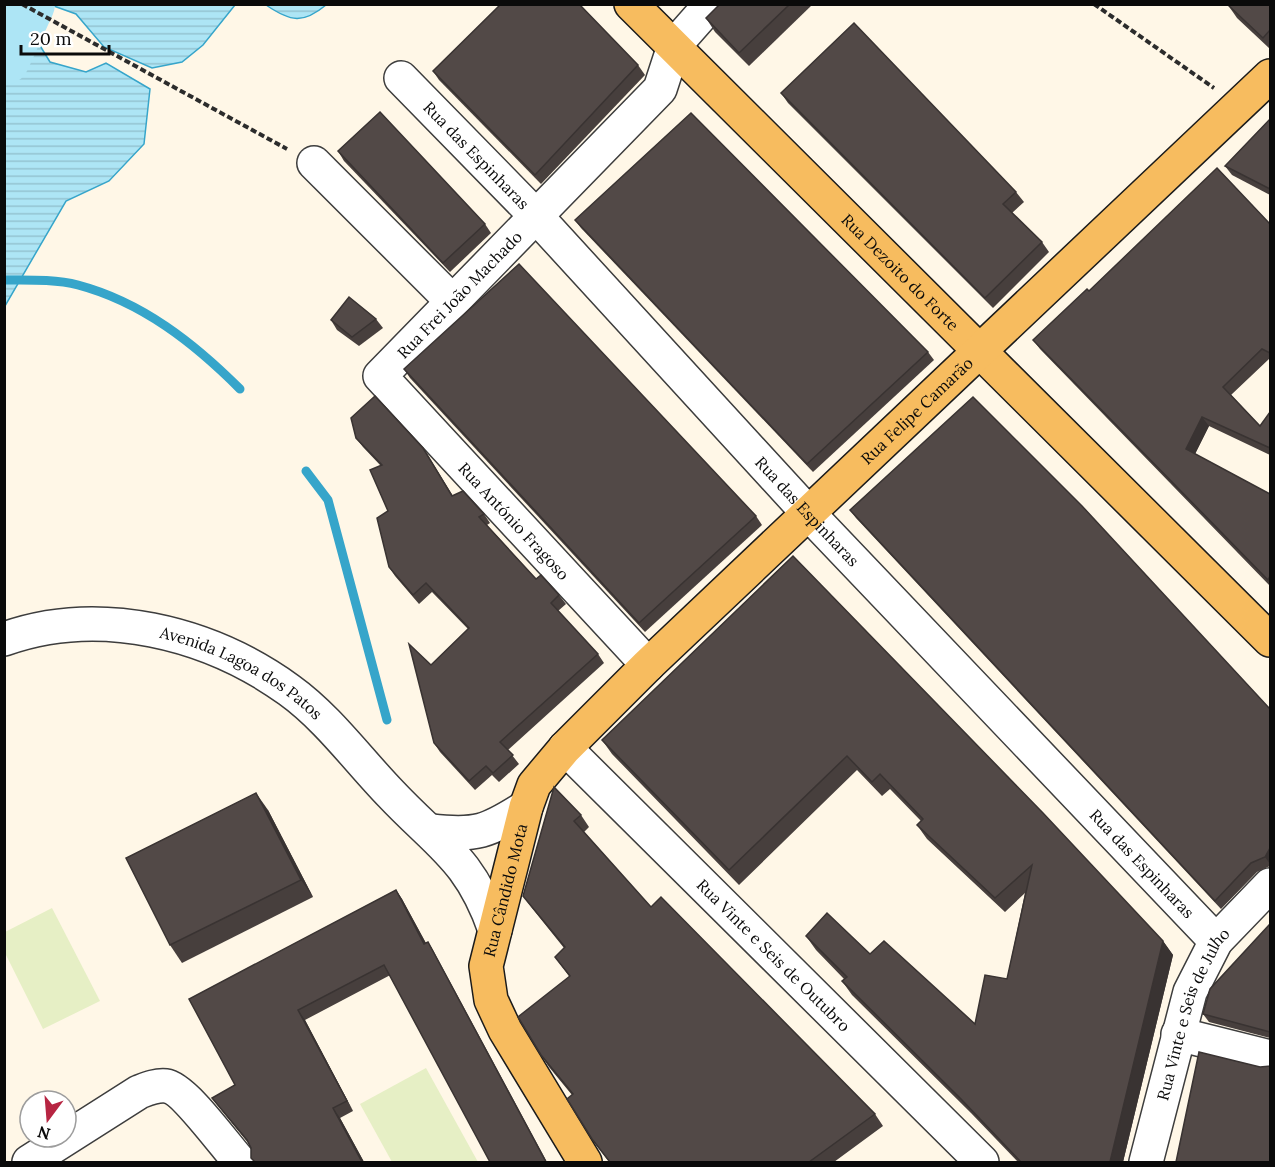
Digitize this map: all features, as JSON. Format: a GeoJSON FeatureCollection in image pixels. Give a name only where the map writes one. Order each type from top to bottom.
{"type":"FeatureCollection","features":[{"type":"Feature","properties":{"kind":"main road","name":"Rua Dezoito do Forte"},"geometry":{"type":"LineString","coordinates":[[631,4],[980,352],[1269,632]]}},
{"type":"Feature","properties":{"kind":"main road","name":"Rua Felipe Camarão"},"geometry":{"type":"LineString","coordinates":[[565,748],[648,665],[810,515],[1270,76]]}},
{"type":"Feature","properties":{"kind":"main road","name":"Rua Cândido Mota"},"geometry":{"type":"LineString","coordinates":[[565,748],[534,785],[526,807],[486,966],[491,1000],[505,1030],[585,1162]]}},
{"type":"Feature","properties":{"kind":"street"},"geometry":{"type":"LineString","coordinates":[[674,46],[711,4]]}},
{"type":"Feature","properties":{"kind":"street","name":"Rua Frei João Machado"},"geometry":{"type":"LineString","coordinates":[[380,376],[660,89],[674,46]]}},
{"type":"Feature","properties":{"kind":"street","name":"Rua das Espinharas"},"geometry":{"type":"LineString","coordinates":[[401,78],[536,216],[810,515],[1216,941]]}},
{"type":"Feature","properties":{"kind":"street"},"geometry":{"type":"LineString","coordinates":[[314,163],[452,301]]}},
{"type":"Feature","properties":{"kind":"street","name":"Rua António Fragoso"},"geometry":{"type":"LineString","coordinates":[[380,376],[648,665]]}},
{"type":"Feature","properties":{"kind":"street","name":"Avenida Lagoa dos Patos"},"geometry":{"type":"LineString","coordinates":[[4,639],[36,628],[98,623],[172,634],[238,658],[290,691],[334,731],[393,796],[431,831],[465,868],[483,899],[495,930]]}},
{"type":"Feature","properties":{"kind":"street","name":"Rua Vinte e Seis de Outubro"},"geometry":{"type":"LineString","coordinates":[[565,748],[982,1162]]}},
{"type":"Feature","properties":{"kind":"street"},"geometry":{"type":"LineString","coordinates":[[431,831],[459,834],[484,832],[526,807]]}},
{"type":"Feature","properties":{"kind":"street"},"geometry":{"type":"LineString","coordinates":[[465,868],[481,872],[495,868],[514,852]]}},
{"type":"Feature","properties":{"kind":"street","name":"Rua Vinte e Seis de Julho"},"geometry":{"type":"LineString","coordinates":[[1146,1162],[1190,992],[1216,941],[1270,885]]}},
{"type":"Feature","properties":{"kind":"street"},"geometry":{"type":"LineString","coordinates":[[1178,1034],[1270,1057]]}},
{"type":"Feature","properties":{"kind":"street"},"geometry":{"type":"LineString","coordinates":[[29,1162],[139,1092],[156,1086],[168,1086],[183,1097],[240,1162]]}},
{"type":"Feature","properties":{"kind":"path"},"geometry":{"type":"LineString","coordinates":[[22,4],[314,163]]}},
{"type":"Feature","properties":{"kind":"path"},"geometry":{"type":"LineString","coordinates":[[1094,4],[1239,105]]}},
{"type":"Feature","properties":{"kind":"green space"},"geometry":{"type":"Polygon","coordinates":[[[52,908],[100,1001],[43,1029],[5,953],[5,932],[52,908]]]}},
{"type":"Feature","properties":{"kind":"green space"},"geometry":{"type":"Polygon","coordinates":[[[426,1068],[478,1162],[392,1162],[360,1104],[426,1068]]]}},
{"type":"Feature","properties":{"kind":"water"},"geometry":{"type":"Polygon","coordinates":[[[51,5],[235,5],[203,45],[182,62],[152,68],[104,47],[76,14],[51,5]]]}},
{"type":"Feature","properties":{"kind":"water"},"geometry":{"type":"Polygon","coordinates":[[[266,5],[326,5],[304,18],[297,18],[283,15],[266,5]]]}},
{"type":"Feature","properties":{"kind":"water"},"geometry":{"type":"Polygon","coordinates":[[[5,6],[36,39],[50,62],[86,72],[106,63],[150,89],[144,144],[109,181],[66,201],[5,306],[5,6]]]}},
{"type":"Feature","properties":{"kind":"building"},"geometry":{"type":"Polygon","coordinates":[[[501,4],[579,4],[638,65],[535,175],[433,71],[501,4]]]}},
{"type":"Feature","properties":{"kind":"building"},"geometry":{"type":"Polygon","coordinates":[[[720,4],[790,4],[739,53],[706,18],[720,4]]]}},
{"type":"Feature","properties":{"kind":"building"},"geometry":{"type":"Polygon","coordinates":[[[1270,4],[1270,30],[1263,38],[1228,5],[1270,4]]]}},
{"type":"Feature","properties":{"kind":"building"},"geometry":{"type":"Polygon","coordinates":[[[854,23],[1016,192],[1003,204],[1042,242],[985,298],[781,93],[854,23]]]}},
{"type":"Feature","properties":{"kind":"building"},"geometry":{"type":"Polygon","coordinates":[[[380,112],[485,224],[443,263],[338,151],[380,112]]]}},
{"type":"Feature","properties":{"kind":"building"},"geometry":{"type":"Polygon","coordinates":[[[691,113],[928,352],[807,464],[575,220],[691,113]]]}},
{"type":"Feature","properties":{"kind":"building"},"geometry":{"type":"Polygon","coordinates":[[[1270,119],[1270,189],[1225,166],[1270,119]]]}},
{"type":"Feature","properties":{"kind":"building"},"geometry":{"type":"Polygon","coordinates":[[[1217,168],[1270,224],[1270,353],[1262,349],[1223,387],[1260,426],[1270,412],[1270,448],[1202,417],[1186,449],[1270,494],[1270,576],[1268,580],[1033,340],[1087,289],[1089,291],[1217,168]]]}},
{"type":"Feature","properties":{"kind":"building"},"geometry":{"type":"Polygon","coordinates":[[[519,264],[756,516],[639,623],[404,369],[519,264]]]}},
{"type":"Feature","properties":{"kind":"building"},"geometry":{"type":"Polygon","coordinates":[[[349,297],[376,319],[352,337],[331,320],[349,297]]]}},
{"type":"Feature","properties":{"kind":"building"},"geometry":{"type":"Polygon","coordinates":[[[375,396],[423,448],[452,496],[463,491],[484,514],[479,517],[536,579],[541,575],[559,595],[551,603],[598,654],[500,742],[513,755],[493,773],[486,766],[469,781],[434,743],[409,644],[431,665],[469,628],[426,583],[413,595],[389,567],[377,518],[388,511],[370,470],[382,465],[356,438],[351,418],[375,396]]]}},
{"type":"Feature","properties":{"kind":"building"},"geometry":{"type":"Polygon","coordinates":[[[973,397],[1082,506],[1270,709],[1270,848],[1265,857],[1251,863],[1215,901],[850,510],[973,397]]]}},
{"type":"Feature","properties":{"kind":"building"},"geometry":{"type":"Polygon","coordinates":[[[793,556],[1043,813],[1163,941],[1110,1162],[1021,1162],[842,981],[847,977],[806,936],[827,913],[870,954],[884,941],[975,1024],[985,975],[1007,979],[1032,865],[995,898],[917,825],[923,819],[880,774],[872,782],[847,756],[729,870],[602,740],[793,556]]]}},
{"type":"Feature","properties":{"kind":"building"},"geometry":{"type":"Polygon","coordinates":[[[554,787],[581,815],[574,821],[651,907],[661,897],[875,1114],[809,1162],[610,1162],[592,1139],[567,1099],[573,1094],[541,1055],[518,1017],[570,976],[555,957],[565,947],[523,896],[554,787]]]}},
{"type":"Feature","properties":{"kind":"building"},"geometry":{"type":"Polygon","coordinates":[[[256,793],[301,880],[170,945],[126,858],[256,793]]]}},
{"type":"Feature","properties":{"kind":"building"},"geometry":{"type":"Polygon","coordinates":[[[396,890],[424,944],[428,942],[546,1162],[490,1162],[384,965],[298,1010],[347,1101],[333,1108],[362,1162],[255,1162],[251,1158],[251,1148],[247,1140],[212,1098],[235,1085],[189,999],[396,890]]]}},
{"type":"Feature","properties":{"kind":"building"},"geometry":{"type":"Polygon","coordinates":[[[1270,924],[1270,1032],[1203,1014],[1210,989],[1270,924]]]}},
{"type":"Feature","properties":{"kind":"building"},"geometry":{"type":"Polygon","coordinates":[[[1199,1052],[1260,1067],[1270,1066],[1270,1162],[1176,1162],[1199,1052]]]}},
{"type":"Feature","properties":{"kind":"waterway"},"geometry":{"type":"LineString","coordinates":[[4,59],[29,4]]}},
{"type":"Feature","properties":{"kind":"waterway"},"geometry":{"type":"LineString","coordinates":[[4,280],[69,283],[101,292],[124,302],[166,326],[185,340],[240,389]]}},
{"type":"Feature","properties":{"kind":"waterway"},"geometry":{"type":"LineString","coordinates":[[306,471],[328,500],[387,720]]}}]}
